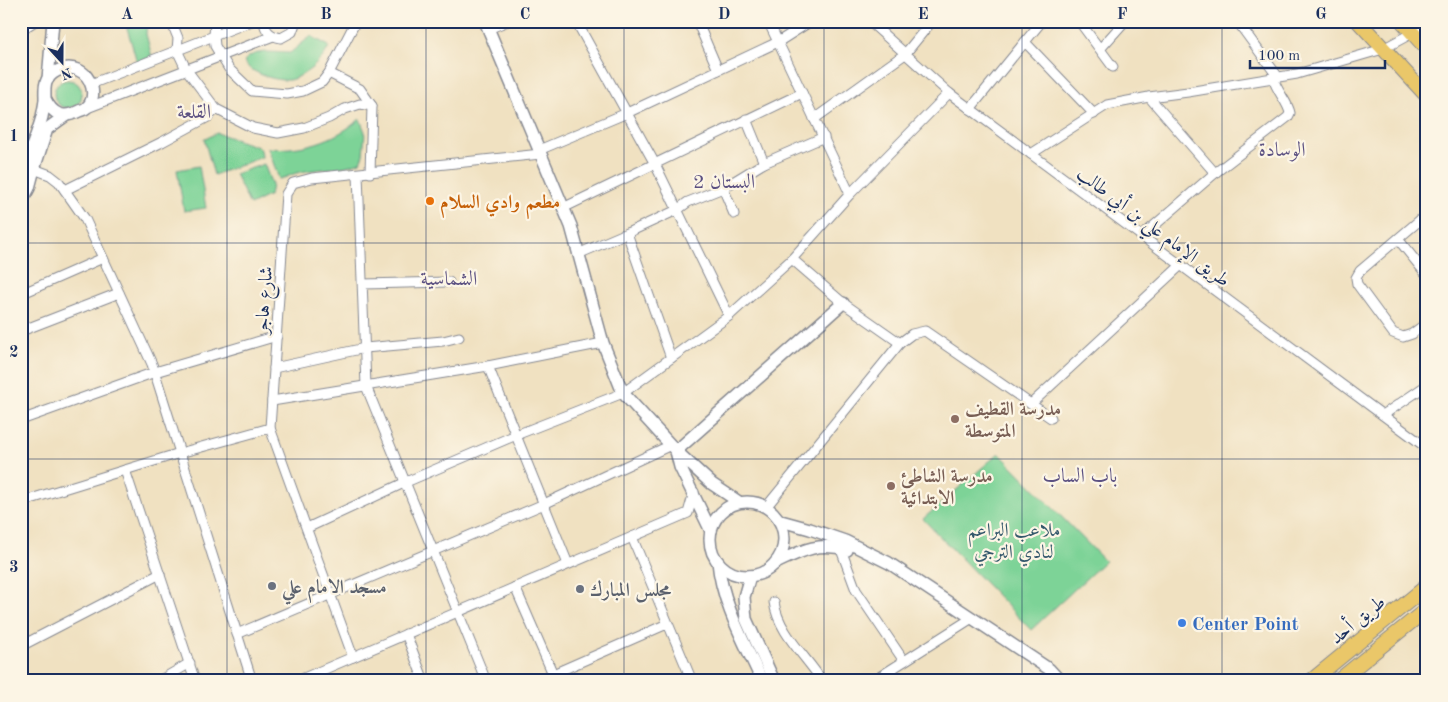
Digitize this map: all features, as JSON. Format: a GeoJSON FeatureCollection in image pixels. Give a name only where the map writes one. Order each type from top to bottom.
{"type":"FeatureCollection","features":[{"type":"Feature","properties":{"kind":"main road"},"geometry":{"type":"LineString","coordinates":[[1358,21],[1427,96]]}},
{"type":"Feature","properties":{"kind":"main road"},"geometry":{"type":"LineString","coordinates":[[1402,21],[1427,49]]}},
{"type":"Feature","properties":{"kind":"main road","name":"طريق أحد"},"geometry":{"type":"LineString","coordinates":[[1311,681],[1427,586]]}},
{"type":"Feature","properties":{"kind":"main road","name":"طريق أحد"},"geometry":{"type":"LineString","coordinates":[[1338,681],[1427,609]]}},
{"type":"Feature","properties":{"kind":"street"},"geometry":{"type":"LineString","coordinates":[[21,30],[35,21]]}},
{"type":"Feature","properties":{"kind":"street"},"geometry":{"type":"LineString","coordinates":[[48,79],[53,21]]}},
{"type":"Feature","properties":{"kind":"street"},"geometry":{"type":"LineString","coordinates":[[60,21],[57,58],[62,68]]}},
{"type":"Feature","properties":{"kind":"street"},"geometry":{"type":"LineString","coordinates":[[171,21],[178,38],[177,50],[186,69],[216,109],[253,128],[278,132],[304,128],[360,104],[372,106]]}},
{"type":"Feature","properties":{"kind":"street"},"geometry":{"type":"LineString","coordinates":[[215,21],[215,46],[229,69],[252,90],[287,94],[303,91],[322,82],[356,21]]}},
{"type":"Feature","properties":{"kind":"street"},"geometry":{"type":"LineString","coordinates":[[91,84],[252,21]]}},
{"type":"Feature","properties":{"kind":"street"},"geometry":{"type":"LineString","coordinates":[[264,21],[266,30],[273,36],[281,38],[289,35],[295,28],[296,21]]}},
{"type":"Feature","properties":{"kind":"street"},"geometry":{"type":"LineString","coordinates":[[508,21],[486,25],[571,226],[603,343],[623,393],[673,448],[712,484],[739,502]]}},
{"type":"Feature","properties":{"kind":"street"},"geometry":{"type":"LineString","coordinates":[[576,21],[656,164],[729,316]]}},
{"type":"Feature","properties":{"kind":"street"},"geometry":{"type":"LineString","coordinates":[[697,21],[718,70]]}},
{"type":"Feature","properties":{"kind":"street"},"geometry":{"type":"LineString","coordinates":[[768,21],[850,194]]}},
{"type":"Feature","properties":{"kind":"street","name":"شارع هاجر"},"geometry":{"type":"LineString","coordinates":[[353,657],[270,428],[286,194],[293,183],[312,178],[540,152],[778,42],[811,21]]}},
{"type":"Feature","properties":{"kind":"street","name":"طريق الإمام علي بن أبي طالب"},"geometry":{"type":"LineString","coordinates":[[869,21],[949,93],[1180,266],[1427,447]]}},
{"type":"Feature","properties":{"kind":"street"},"geometry":{"type":"LineString","coordinates":[[814,119],[905,54],[932,21]]}},
{"type":"Feature","properties":{"kind":"street"},"geometry":{"type":"LineString","coordinates":[[970,109],[1042,21]]}},
{"type":"Feature","properties":{"kind":"street"},"geometry":{"type":"LineString","coordinates":[[1079,21],[1113,67]]}},
{"type":"Feature","properties":{"kind":"street"},"geometry":{"type":"LineString","coordinates":[[1100,49],[1125,21]]}},
{"type":"Feature","properties":{"kind":"street"},"geometry":{"type":"LineString","coordinates":[[1141,237],[1215,173],[1250,147],[1290,113],[1289,108],[1277,91],[1276,77],[1237,21]]}},
{"type":"Feature","properties":{"kind":"street"},"geometry":{"type":"LineString","coordinates":[[1031,154],[1107,105],[1297,74],[1382,49],[1427,26]]}},
{"type":"Feature","properties":{"kind":"street"},"geometry":{"type":"LineString","coordinates":[[45,99],[48,106],[56,113],[69,116],[273,36]]}},
{"type":"Feature","properties":{"kind":"street"},"geometry":{"type":"LineString","coordinates":[[1025,42],[1094,114]]}},
{"type":"Feature","properties":{"kind":"street"},"geometry":{"type":"LineString","coordinates":[[21,180],[42,118],[45,86],[52,74],[62,68],[77,69],[85,74],[92,89],[92,98],[86,108]]}},
{"type":"Feature","properties":{"kind":"street"},"geometry":{"type":"LineString","coordinates":[[328,73],[360,89],[372,106],[370,172]]}},
{"type":"Feature","properties":{"kind":"street"},"geometry":{"type":"LineString","coordinates":[[563,208],[802,93]]}},
{"type":"Feature","properties":{"kind":"street"},"geometry":{"type":"LineString","coordinates":[[306,528],[406,482],[516,435],[623,393],[729,316],[792,260],[850,194],[949,93]]}},
{"type":"Feature","properties":{"kind":"street"},"geometry":{"type":"LineString","coordinates":[[1149,97],[1215,173]]}},
{"type":"Feature","properties":{"kind":"street"},"geometry":{"type":"LineString","coordinates":[[65,190],[154,146],[208,116],[216,109]]}},
{"type":"Feature","properties":{"kind":"street"},"geometry":{"type":"LineString","coordinates":[[21,203],[29,188],[47,129],[65,116]]}},
{"type":"Feature","properties":{"kind":"street"},"geometry":{"type":"LineString","coordinates":[[746,119],[764,163]]}},
{"type":"Feature","properties":{"kind":"street"},"geometry":{"type":"LineString","coordinates":[[578,254],[677,210],[688,202],[723,188],[764,163],[824,137]]}},
{"type":"Feature","properties":{"kind":"street"},"geometry":{"type":"LineString","coordinates":[[34,169],[50,175],[65,190],[85,219],[155,372],[252,681]]}},
{"type":"Feature","properties":{"kind":"street"},"geometry":{"type":"LineString","coordinates":[[358,174],[366,386],[486,681]]}},
{"type":"Feature","properties":{"kind":"street"},"geometry":{"type":"LineString","coordinates":[[723,188],[734,214]]}},
{"type":"Feature","properties":{"kind":"street"},"geometry":{"type":"LineString","coordinates":[[1427,214],[1360,271],[1356,278],[1357,284],[1393,332],[1402,337],[1412,334],[1427,323]]}},
{"type":"Feature","properties":{"kind":"street"},"geometry":{"type":"LineString","coordinates":[[627,233],[670,358]]}},
{"type":"Feature","properties":{"kind":"street"},"geometry":{"type":"LineString","coordinates":[[1398,239],[1427,275]]}},
{"type":"Feature","properties":{"kind":"street"},"geometry":{"type":"LineString","coordinates":[[21,294],[102,258]]}},
{"type":"Feature","properties":{"kind":"street"},"geometry":{"type":"LineString","coordinates":[[792,260],[843,304],[900,343]]}},
{"type":"Feature","properties":{"kind":"street"},"geometry":{"type":"LineString","coordinates":[[1031,404],[1180,266]]}},
{"type":"Feature","properties":{"kind":"street"},"geometry":{"type":"LineString","coordinates":[[362,284],[449,282]]}},
{"type":"Feature","properties":{"kind":"street"},"geometry":{"type":"LineString","coordinates":[[21,332],[119,292]]}},
{"type":"Feature","properties":{"kind":"street"},"geometry":{"type":"LineString","coordinates":[[237,634],[673,448],[843,304]]}},
{"type":"Feature","properties":{"kind":"street"},"geometry":{"type":"LineString","coordinates":[[767,506],[900,343],[912,334],[925,331],[1051,418]]}},
{"type":"Feature","properties":{"kind":"street"},"geometry":{"type":"LineString","coordinates":[[21,420],[155,372],[277,336]]}},
{"type":"Feature","properties":{"kind":"street"},"geometry":{"type":"LineString","coordinates":[[274,368],[365,348],[443,341],[459,337]]}},
{"type":"Feature","properties":{"kind":"street"},"geometry":{"type":"LineString","coordinates":[[272,401],[488,366],[603,343]]}},
{"type":"Feature","properties":{"kind":"street"},"geometry":{"type":"LineString","coordinates":[[488,366],[568,564]]}},
{"type":"Feature","properties":{"kind":"street"},"geometry":{"type":"LineString","coordinates":[[1383,416],[1427,385]]}},
{"type":"Feature","properties":{"kind":"street"},"geometry":{"type":"LineString","coordinates":[[21,486],[23,501],[180,452],[270,428]]}},
{"type":"Feature","properties":{"kind":"street"},"geometry":{"type":"LineString","coordinates":[[673,448],[680,467],[694,492],[711,531]]}},
{"type":"Feature","properties":{"kind":"street"},"geometry":{"type":"LineString","coordinates":[[125,470],[195,681]]}},
{"type":"Feature","properties":{"kind":"street"},"geometry":{"type":"LineString","coordinates":[[297,681],[688,513],[694,492]]}},
{"type":"Feature","properties":{"kind":"street"},"geometry":{"type":"LineString","coordinates":[[776,563],[784,547],[785,531],[781,521],[767,506],[755,502],[739,502],[721,512],[711,531],[710,542],[713,554],[718,562],[733,574],[750,576],[764,573],[776,563],[803,550],[833,545],[890,562]]}},
{"type":"Feature","properties":{"kind":"street"},"geometry":{"type":"LineString","coordinates":[[781,521],[844,541],[890,562],[1049,669],[1060,681]]}},
{"type":"Feature","properties":{"kind":"street"},"geometry":{"type":"LineString","coordinates":[[632,537],[692,681]]}},
{"type":"Feature","properties":{"kind":"street"},"geometry":{"type":"LineString","coordinates":[[840,547],[856,590],[904,661]]}},
{"type":"Feature","properties":{"kind":"street"},"geometry":{"type":"LineString","coordinates":[[718,562],[719,579],[724,595],[762,681]]}},
{"type":"Feature","properties":{"kind":"street"},"geometry":{"type":"LineString","coordinates":[[21,646],[160,574]]}},
{"type":"Feature","properties":{"kind":"street"},"geometry":{"type":"LineString","coordinates":[[750,576],[744,597],[746,619],[774,681]]}},
{"type":"Feature","properties":{"kind":"street"},"geometry":{"type":"LineString","coordinates":[[515,587],[554,677]]}},
{"type":"Feature","properties":{"kind":"street"},"geometry":{"type":"LineString","coordinates":[[774,602],[776,614],[780,622],[822,681]]}},
{"type":"Feature","properties":{"kind":"street"},"geometry":{"type":"LineString","coordinates":[[873,681],[972,618]]}},
{"type":"Feature","properties":{"kind":"street"},"geometry":{"type":"LineString","coordinates":[[537,681],[554,677],[667,624]]}},
{"type":"Feature","properties":{"kind":"street"},"geometry":{"type":"LineString","coordinates":[[406,634],[424,681]]}},
{"type":"Feature","properties":{"kind":"street"},"geometry":{"type":"LineString","coordinates":[[158,681],[190,663]]}},
{"type":"Feature","properties":{"kind":"green space"},"geometry":{"type":"Polygon","coordinates":[[[125,21],[147,21],[146,34],[152,57],[137,62],[125,21]]]}},
{"type":"Feature","properties":{"kind":"green space"},"geometry":{"type":"Polygon","coordinates":[[[311,36],[329,46],[318,62],[307,72],[295,78],[282,80],[265,76],[250,68],[244,61],[259,53],[290,53],[311,36]]]}},
{"type":"Feature","properties":{"kind":"green space"},"geometry":{"type":"Polygon","coordinates":[[[68,80],[78,84],[82,94],[78,104],[68,108],[58,104],[54,94],[58,84],[68,80]]]}},
{"type":"Feature","properties":{"kind":"green space"},"geometry":{"type":"Polygon","coordinates":[[[360,119],[365,132],[363,155],[360,162],[338,168],[298,173],[279,179],[268,148],[293,148],[317,143],[350,127],[360,119]]]}},
{"type":"Feature","properties":{"kind":"green space"},"geometry":{"type":"Polygon","coordinates":[[[217,133],[258,147],[261,150],[262,157],[214,175],[204,139],[217,133]]]}},
{"type":"Feature","properties":{"kind":"green space"},"geometry":{"type":"Polygon","coordinates":[[[264,164],[272,185],[270,195],[250,205],[235,174],[264,164]]]}},
{"type":"Feature","properties":{"kind":"green space"},"geometry":{"type":"Polygon","coordinates":[[[199,166],[206,208],[184,211],[177,170],[199,166]]]}},
{"type":"Feature","properties":{"kind":"green space","name":"ملاعب البراعم لنادي الترجي"},"geometry":{"type":"Polygon","coordinates":[[[999,453],[1105,561],[1031,630],[923,519],[999,453]]]}},
{"type":"Feature","properties":{"kind":"place","name":"مطعم وادي السلام"},"geometry":{"type":"Point","coordinates":[430,201]}},
{"type":"Feature","properties":{"kind":"place","name":"مدرسة القطيف المتوسطة"},"geometry":{"type":"Point","coordinates":[955,419]}},
{"type":"Feature","properties":{"kind":"place","name":"مدرسة الشاطئ الابتدائية"},"geometry":{"type":"Point","coordinates":[891,486]}},
{"type":"Feature","properties":{"kind":"place","name":"مسجد الامام علي"},"geometry":{"type":"Point","coordinates":[272,586]}},
{"type":"Feature","properties":{"kind":"place","name":"مجلس المبارك"},"geometry":{"type":"Point","coordinates":[580,589]}},
{"type":"Feature","properties":{"kind":"place","name":"Center Point"},"geometry":{"type":"Point","coordinates":[1182,623]}},
{"type":"Feature","properties":{"kind":"district","name":"القلعة"},"geometry":{"type":"Point","coordinates":[194,111]}},
{"type":"Feature","properties":{"kind":"district","name":"الوسادة"},"geometry":{"type":"Point","coordinates":[1282,149]}},
{"type":"Feature","properties":{"kind":"district","name":"البستان 2"},"geometry":{"type":"Point","coordinates":[724,181]}},
{"type":"Feature","properties":{"kind":"district","name":"الشماسية"},"geometry":{"type":"Point","coordinates":[449,278]}},
{"type":"Feature","properties":{"kind":"district","name":"باب الساب"},"geometry":{"type":"Point","coordinates":[1080,475]}}]}
